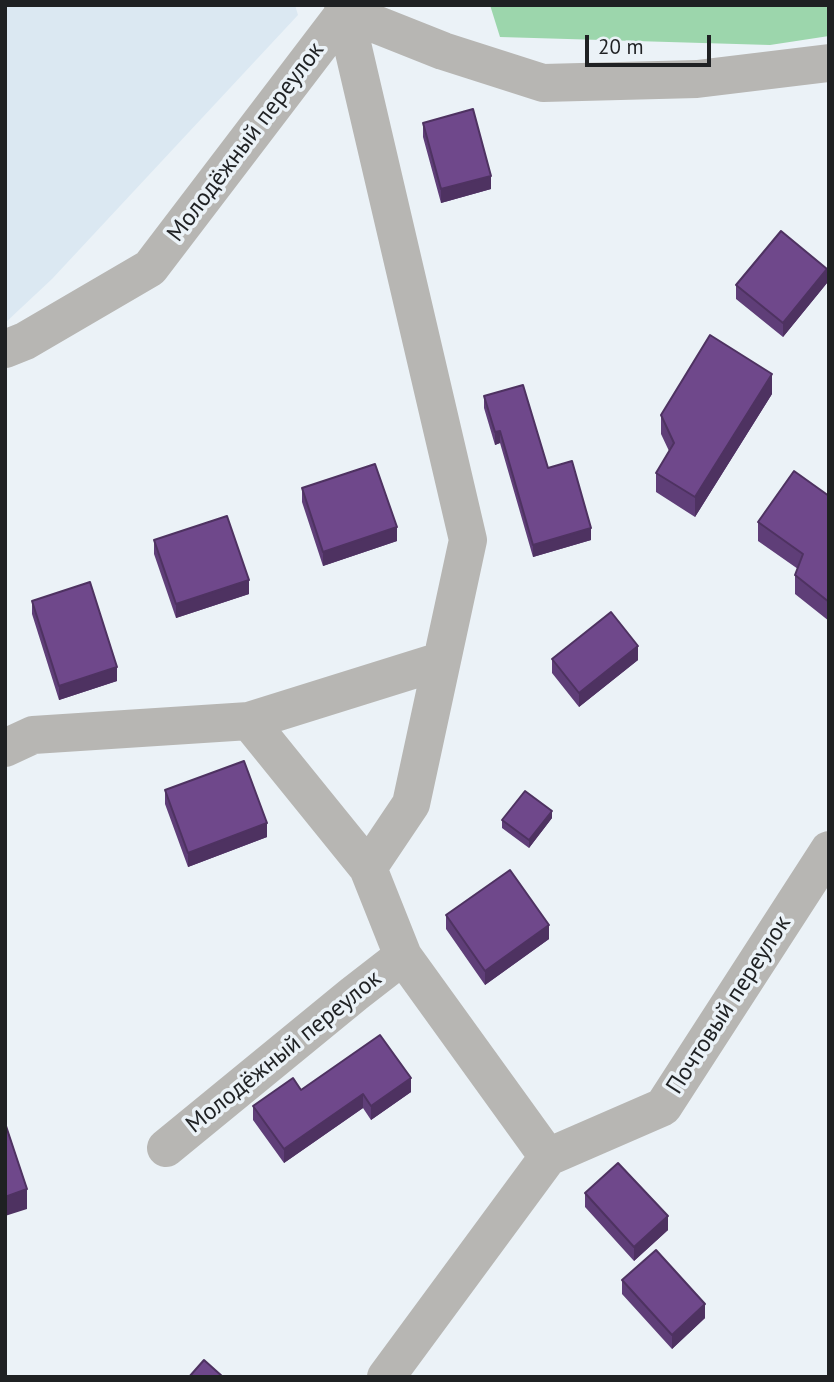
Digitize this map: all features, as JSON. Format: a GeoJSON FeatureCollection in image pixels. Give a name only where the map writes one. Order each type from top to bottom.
{"type":"FeatureCollection","features":[{"type":"Feature","properties":{"kind":"street"},"geometry":{"type":"LineString","coordinates":[[344,9],[443,51],[542,83],[697,79],[829,63]]}},
{"type":"Feature","properties":{"kind":"street"},"geometry":{"type":"LineString","coordinates":[[344,9],[468,540],[411,804],[368,868]]}},
{"type":"Feature","properties":{"kind":"street","name":"Молодёжный переулок"},"geometry":{"type":"LineString","coordinates":[[5,349],[25,341],[150,268],[344,9]]}},
{"type":"Feature","properties":{"kind":"street"},"geometry":{"type":"LineString","coordinates":[[5,748],[33,736],[249,721],[441,661]]}},
{"type":"Feature","properties":{"kind":"street"},"geometry":{"type":"LineString","coordinates":[[249,721],[368,868],[403,956],[548,1157],[386,1377]]}},
{"type":"Feature","properties":{"kind":"street","name":"Почтовый переулок"},"geometry":{"type":"LineString","coordinates":[[548,1157],[663,1107],[829,850]]}},
{"type":"Feature","properties":{"kind":"street","name":"Молодёжный переулок"},"geometry":{"type":"LineString","coordinates":[[166,1148],[403,956]]}},
{"type":"Feature","properties":{"kind":"shaded area"},"geometry":{"type":"Polygon","coordinates":[[[5,5],[295,5],[298,15],[52,279],[5,323],[5,5]]]}},
{"type":"Feature","properties":{"kind":"green space"},"geometry":{"type":"Polygon","coordinates":[[[490,5],[829,5],[829,36],[770,45],[500,37],[490,5]]]}},
{"type":"Feature","properties":{"kind":"building"},"geometry":{"type":"Polygon","coordinates":[[[473,109],[491,176],[441,189],[423,123],[473,109]]]}},
{"type":"Feature","properties":{"kind":"building"},"geometry":{"type":"Polygon","coordinates":[[[781,231],[827,269],[783,323],[736,285],[781,231]]]}},
{"type":"Feature","properties":{"kind":"building"},"geometry":{"type":"Polygon","coordinates":[[[710,335],[772,374],[695,497],[656,473],[674,443],[661,415],[710,335]]]}},
{"type":"Feature","properties":{"kind":"building"},"geometry":{"type":"Polygon","coordinates":[[[523,385],[548,468],[572,461],[591,528],[533,545],[500,431],[495,432],[484,396],[523,385]]]}},
{"type":"Feature","properties":{"kind":"building"},"geometry":{"type":"Polygon","coordinates":[[[375,464],[397,527],[323,552],[302,488],[375,464]]]}},
{"type":"Feature","properties":{"kind":"building"},"geometry":{"type":"Polygon","coordinates":[[[794,471],[829,496],[829,602],[795,575],[803,554],[758,522],[794,471]]]}},
{"type":"Feature","properties":{"kind":"building"},"geometry":{"type":"Polygon","coordinates":[[[227,516],[249,580],[176,604],[154,540],[227,516]]]}},
{"type":"Feature","properties":{"kind":"building"},"geometry":{"type":"Polygon","coordinates":[[[90,582],[117,667],[59,686],[32,601],[90,582]]]}},
{"type":"Feature","properties":{"kind":"building"},"geometry":{"type":"Polygon","coordinates":[[[611,612],[638,646],[579,693],[552,659],[611,612]]]}},
{"type":"Feature","properties":{"kind":"building"},"geometry":{"type":"Polygon","coordinates":[[[244,761],[267,823],[188,853],[165,790],[244,761]]]}},
{"type":"Feature","properties":{"kind":"building"},"geometry":{"type":"Polygon","coordinates":[[[525,791],[552,811],[529,840],[502,820],[525,791]]]}},
{"type":"Feature","properties":{"kind":"building"},"geometry":{"type":"Polygon","coordinates":[[[510,870],[549,925],[485,971],[446,915],[510,870]]]}},
{"type":"Feature","properties":{"kind":"building"},"geometry":{"type":"Polygon","coordinates":[[[380,1035],[411,1078],[371,1106],[363,1094],[284,1149],[253,1106],[293,1078],[301,1090],[380,1035]]]}},
{"type":"Feature","properties":{"kind":"building"},"geometry":{"type":"Polygon","coordinates":[[[5,1123],[27,1189],[5,1197],[5,1123]]]}},
{"type":"Feature","properties":{"kind":"building"},"geometry":{"type":"Polygon","coordinates":[[[618,1163],[668,1216],[634,1247],[585,1193],[618,1163]]]}},
{"type":"Feature","properties":{"kind":"building"},"geometry":{"type":"Polygon","coordinates":[[[656,1250],[705,1304],[672,1335],[622,1280],[656,1250]]]}},
{"type":"Feature","properties":{"kind":"building"},"geometry":{"type":"Polygon","coordinates":[[[204,1360],[223,1377],[189,1377],[204,1360]]]}}]}
